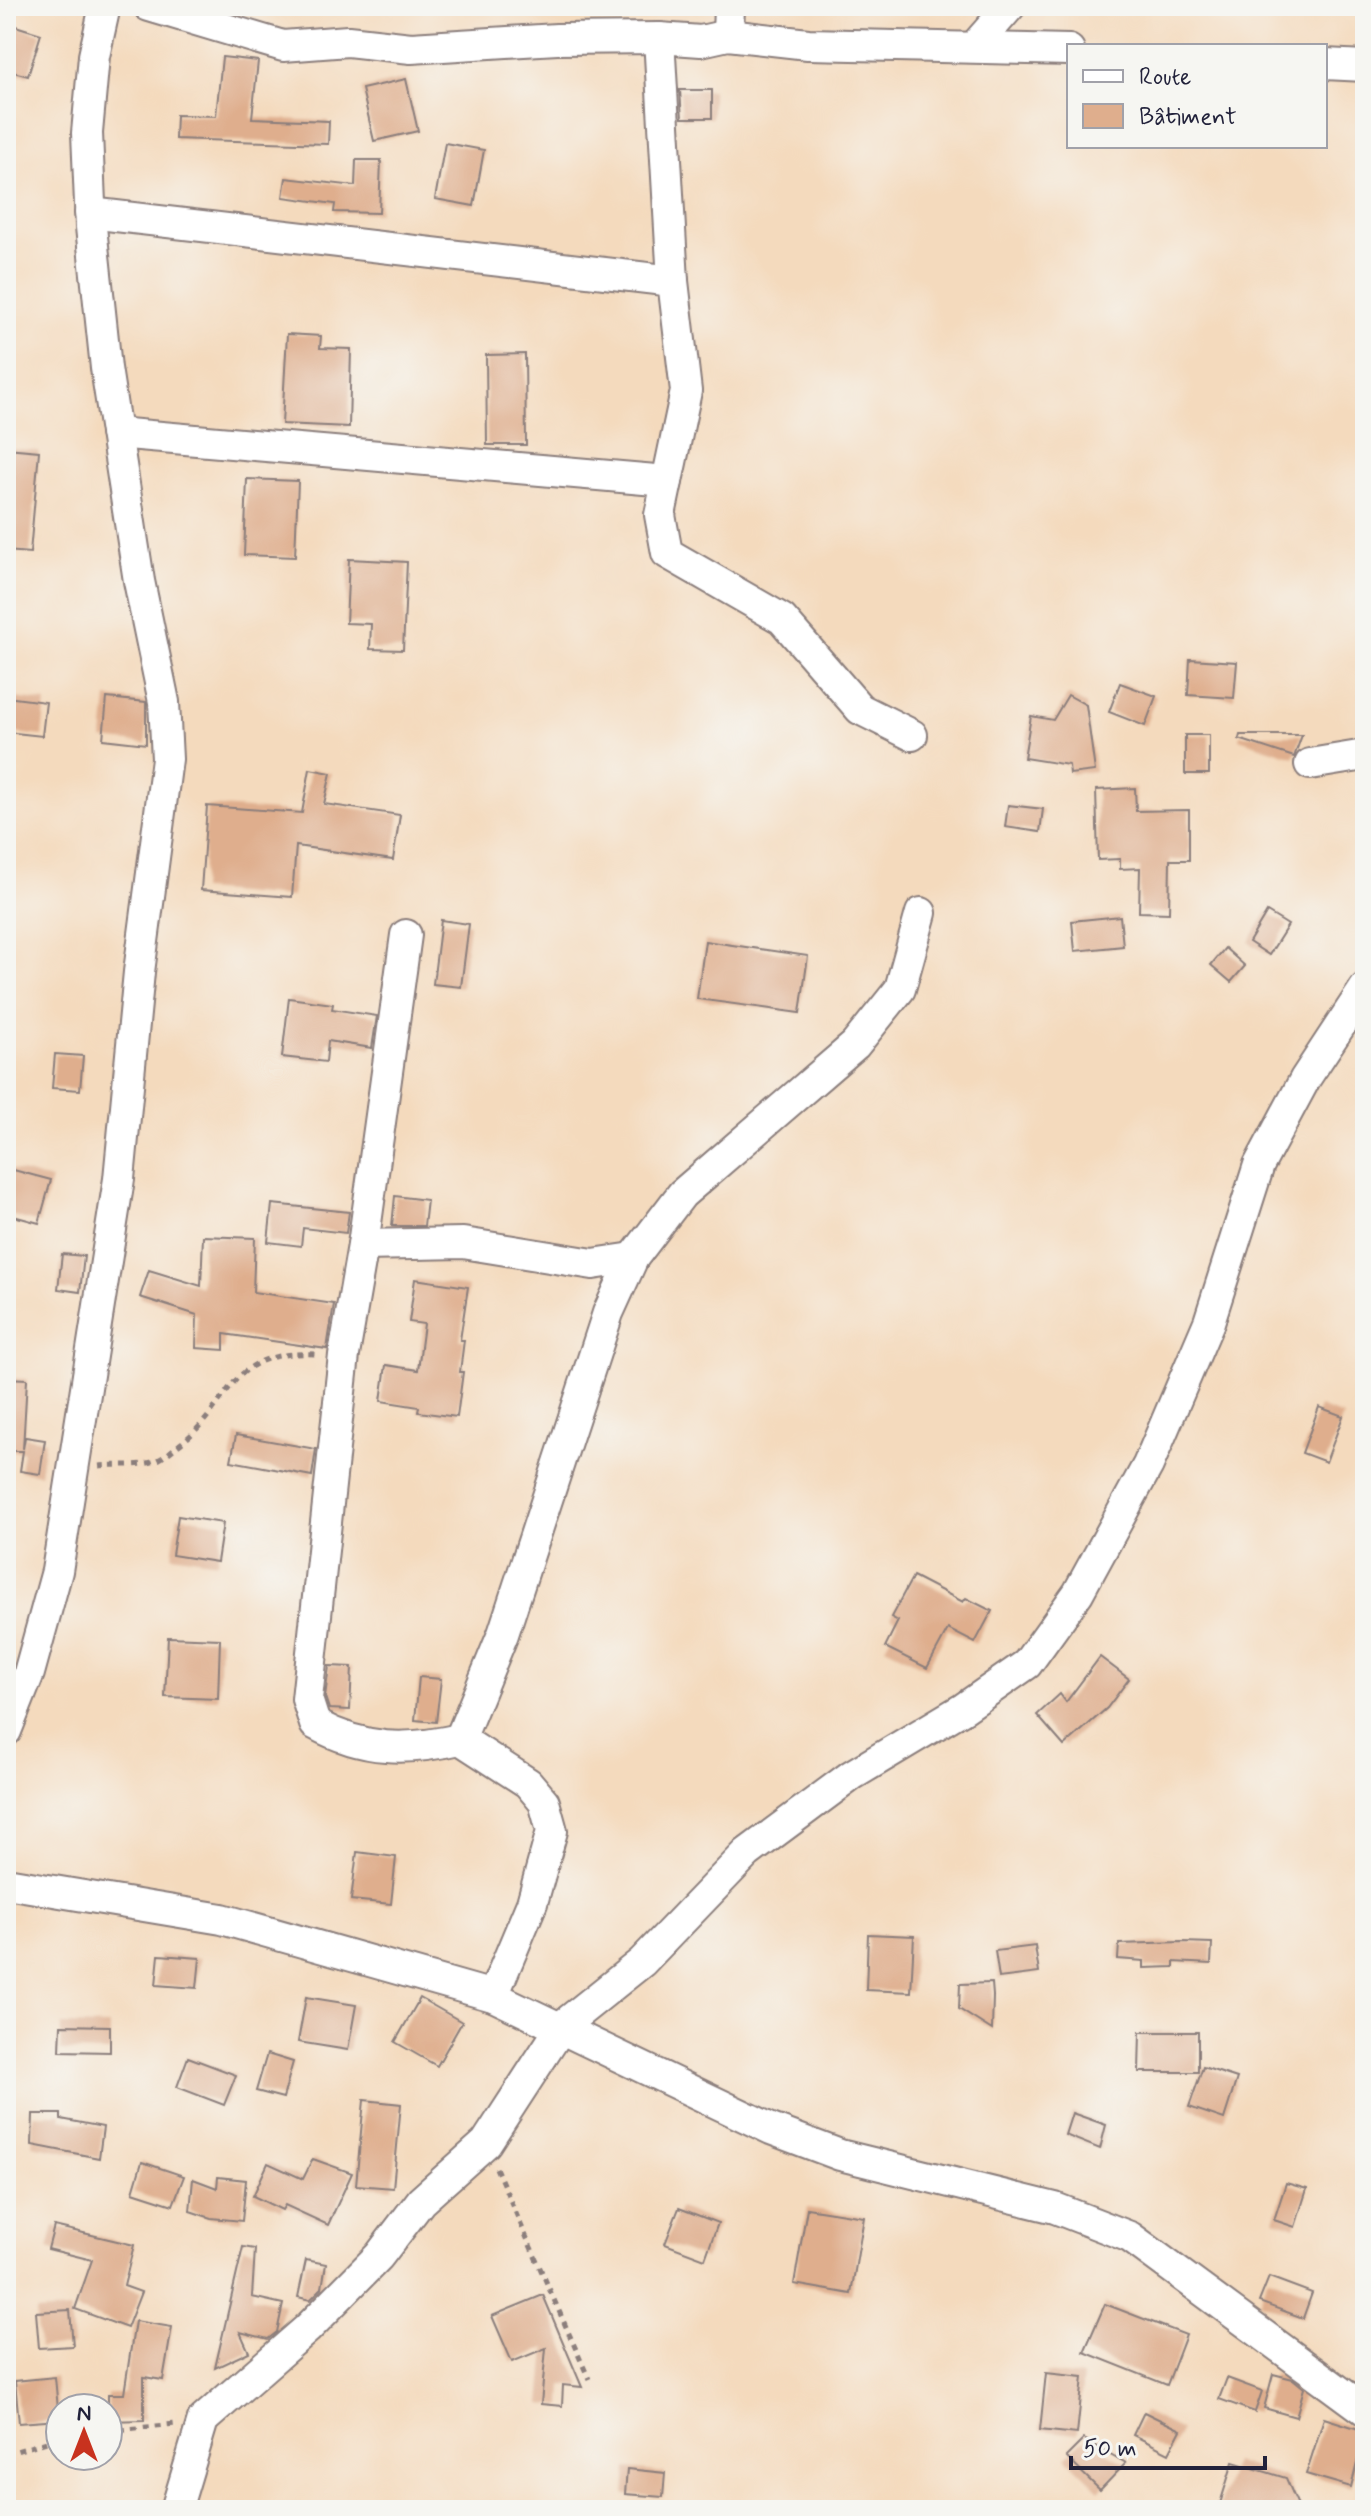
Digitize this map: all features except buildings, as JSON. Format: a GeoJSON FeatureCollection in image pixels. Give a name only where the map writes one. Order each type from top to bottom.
{"type":"FeatureCollection","features":[{"type":"Feature","properties":{"kind":"street"},"geometry":{"type":"LineString","coordinates":[[6,1731],[18,1671],[57,1571],[94,1319],[119,1179],[139,972],[167,759],[164,702],[139,581],[116,433],[90,213],[87,133],[94,56],[105,6]]}},
{"type":"Feature","properties":{"kind":"street"},"geometry":{"type":"LineString","coordinates":[[149,6],[283,46],[348,41],[411,48],[557,39],[659,38],[701,41],[728,21],[808,44],[1067,50]]}},
{"type":"Feature","properties":{"kind":"street"},"geometry":{"type":"LineString","coordinates":[[975,46],[1010,6]]}},
{"type":"Feature","properties":{"kind":"street"},"geometry":{"type":"LineString","coordinates":[[659,38],[673,281],[686,391],[660,515],[667,553],[782,619],[860,709],[912,735]]}},
{"type":"Feature","properties":{"kind":"street"},"geometry":{"type":"LineString","coordinates":[[1327,64],[1365,66]]}},
{"type":"Feature","properties":{"kind":"street"},"geometry":{"type":"LineString","coordinates":[[90,213],[673,281]]}},
{"type":"Feature","properties":{"kind":"street"},"geometry":{"type":"LineString","coordinates":[[116,433],[667,481]]}},
{"type":"Feature","properties":{"kind":"street"},"geometry":{"type":"LineString","coordinates":[[1310,764],[1365,755]]}},
{"type":"Feature","properties":{"kind":"street"},"geometry":{"type":"LineString","coordinates":[[460,1739],[503,1634],[608,1313],[633,1258],[682,1194],[855,1045],[900,989],[921,913]]}},
{"type":"Feature","properties":{"kind":"street"},"geometry":{"type":"LineString","coordinates":[[406,935],[363,1245],[344,1355],[307,1699],[315,1724],[341,1738],[414,1749],[460,1739],[528,1783],[544,1802],[552,1831],[532,1903],[493,1996]]}},
{"type":"Feature","properties":{"kind":"street"},"geometry":{"type":"LineString","coordinates":[[176,2510],[203,2420],[307,2329],[379,2256],[421,2201],[486,2143],[562,2026],[642,1962],[747,1853],[852,1775],[964,1708],[1027,1664],[1078,1593],[1148,1465],[1209,1322],[1259,1165],[1305,1079],[1365,988]]}},
{"type":"Feature","properties":{"kind":"street"},"geometry":{"type":"LineString","coordinates":[[363,1245],[463,1243],[593,1264],[633,1258]]}},
{"type":"Feature","properties":{"kind":"street"},"geometry":{"type":"LineString","coordinates":[[6,1883],[222,1919],[493,1996],[785,2134],[840,2155],[1055,2208],[1130,2237],[1365,2410]]}},
{"type":"Feature","properties":{"kind":"path"},"geometry":{"type":"LineString","coordinates":[[74,1467],[156,1461],[194,1434],[236,1377],[257,1362],[289,1353],[344,1355]]}},
{"type":"Feature","properties":{"kind":"path"},"geometry":{"type":"LineString","coordinates":[[486,2143],[589,2379]]}},
{"type":"Feature","properties":{"kind":"path"},"geometry":{"type":"LineString","coordinates":[[124,2429],[203,2420]]}},
{"type":"Feature","properties":{"kind":"path"},"geometry":{"type":"LineString","coordinates":[[6,2454],[44,2443]]}}]}
